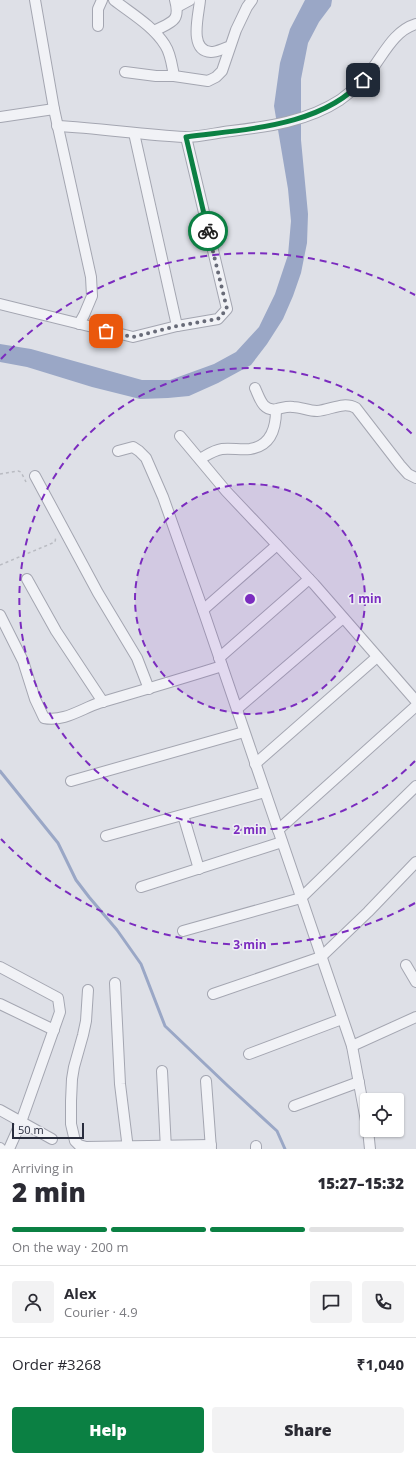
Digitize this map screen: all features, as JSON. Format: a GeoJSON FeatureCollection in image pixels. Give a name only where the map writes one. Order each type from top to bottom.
{"type":"FeatureCollection","features":[{"type":"Feature","properties":{"kind":"street"},"geometry":{"type":"LineString","coordinates":[[35,0],[57,126],[91,277],[92,296],[79,324]]}},
{"type":"Feature","properties":{"kind":"street"},"geometry":{"type":"LineString","coordinates":[[98,26],[98,9],[102,0]]}},
{"type":"Feature","properties":{"kind":"street"},"geometry":{"type":"LineString","coordinates":[[114,0],[154,30],[166,46],[171,59],[174,76]]}},
{"type":"Feature","properties":{"kind":"street"},"geometry":{"type":"LineString","coordinates":[[154,30],[172,22],[177,13],[176,4],[190,0]]}},
{"type":"Feature","properties":{"kind":"street"},"geometry":{"type":"LineString","coordinates":[[200,0],[196,32],[198,44],[203,50],[211,52],[229,47]]}},
{"type":"Feature","properties":{"kind":"street"},"geometry":{"type":"LineString","coordinates":[[125,72],[156,76],[174,76],[208,81],[216,77],[222,71],[229,47],[247,7],[252,0]]}},
{"type":"Feature","properties":{"kind":"street"},"geometry":{"type":"LineString","coordinates":[[57,126],[186,137],[273,125],[306,116],[338,101],[357,87],[402,31],[409,26],[416,24]]}},
{"type":"Feature","properties":{"kind":"street"},"geometry":{"type":"LineString","coordinates":[[0,117],[54,109]]}},
{"type":"Feature","properties":{"kind":"street"},"geometry":{"type":"LineString","coordinates":[[134,133],[177,326]]}},
{"type":"Feature","properties":{"kind":"street"},"geometry":{"type":"LineString","coordinates":[[0,304],[133,337],[177,326],[218,319],[227,309],[186,137]]}},
{"type":"Feature","properties":{"kind":"street"},"geometry":{"type":"LineString","coordinates":[[256,388],[263,405],[268,409],[276,410],[286,407],[294,407],[318,411],[344,405],[350,405],[356,408],[400,465],[408,474],[416,478]]}},
{"type":"Feature","properties":{"kind":"street"},"geometry":{"type":"LineString","coordinates":[[200,459],[221,449],[250,449],[262,445],[272,434],[276,420],[276,410]]}},
{"type":"Feature","properties":{"kind":"street"},"geometry":{"type":"LineString","coordinates":[[180,436],[226,491],[309,579],[416,701]]}},
{"type":"Feature","properties":{"kind":"street"},"geometry":{"type":"LineString","coordinates":[[118,451],[133,447],[146,458],[163,497],[352,1046],[361,1093]]}},
{"type":"Feature","properties":{"kind":"street"},"geometry":{"type":"LineString","coordinates":[[35,476],[98,594],[138,658],[148,689]]}},
{"type":"Feature","properties":{"kind":"street"},"geometry":{"type":"LineString","coordinates":[[203,610],[277,545]]}},
{"type":"Feature","properties":{"kind":"street"},"geometry":{"type":"LineString","coordinates":[[27,579],[56,632],[104,702]]}},
{"type":"Feature","properties":{"kind":"street"},"geometry":{"type":"LineString","coordinates":[[0,615],[23,661],[44,718],[52,719],[148,689],[221,662],[309,579]]}},
{"type":"Feature","properties":{"kind":"street"},"geometry":{"type":"LineString","coordinates":[[237,710],[343,618]]}},
{"type":"Feature","properties":{"kind":"street"},"geometry":{"type":"LineString","coordinates":[[256,764],[377,657]]}},
{"type":"Feature","properties":{"kind":"street"},"geometry":{"type":"LineString","coordinates":[[278,830],[416,706]]}},
{"type":"Feature","properties":{"kind":"street"},"geometry":{"type":"LineString","coordinates":[[71,781],[244,732]]}},
{"type":"Feature","properties":{"kind":"street"},"geometry":{"type":"LineString","coordinates":[[183,931],[301,898],[416,786]]}},
{"type":"Feature","properties":{"kind":"street"},"geometry":{"type":"LineString","coordinates":[[106,836],[265,792]]}},
{"type":"Feature","properties":{"kind":"street"},"geometry":{"type":"LineString","coordinates":[[183,815],[198,869]]}},
{"type":"Feature","properties":{"kind":"street"},"geometry":{"type":"LineString","coordinates":[[141,887],[282,842]]}},
{"type":"Feature","properties":{"kind":"street"},"geometry":{"type":"LineString","coordinates":[[213,994],[321,957],[368,912],[416,862]]}},
{"type":"Feature","properties":{"kind":"street"},"geometry":{"type":"LineString","coordinates":[[406,965],[416,982]]}},
{"type":"Feature","properties":{"kind":"street"},"geometry":{"type":"LineString","coordinates":[[0,968],[58,998],[60,1012],[21,1122],[9,1149]]}},
{"type":"Feature","properties":{"kind":"street"},"geometry":{"type":"LineString","coordinates":[[115,983],[120,1084],[127,1148]]}},
{"type":"Feature","properties":{"kind":"street"},"geometry":{"type":"LineString","coordinates":[[88,990],[84,1035],[74,1067],[72,1079],[71,1124],[75,1141],[79,1145],[86,1148],[211,1147],[206,1081]]}},
{"type":"Feature","properties":{"kind":"street"},"geometry":{"type":"LineString","coordinates":[[0,1004],[54,1030]]}},
{"type":"Feature","properties":{"kind":"street"},"geometry":{"type":"LineString","coordinates":[[352,1046],[416,1017]]}},
{"type":"Feature","properties":{"kind":"street"},"geometry":{"type":"LineString","coordinates":[[249,1054],[342,1019]]}},
{"type":"Feature","properties":{"kind":"street"},"geometry":{"type":"LineString","coordinates":[[162,1071],[166,1148]]}},
{"type":"Feature","properties":{"kind":"street"},"geometry":{"type":"LineString","coordinates":[[294,1106],[359,1082]]}},
{"type":"Feature","properties":{"kind":"street"},"geometry":{"type":"LineString","coordinates":[[0,1110],[52,1139]]}},
{"type":"Feature","properties":{"kind":"street"},"geometry":{"type":"LineString","coordinates":[[369,1137],[370,1149]]}},
{"type":"Feature","properties":{"kind":"path"},"geometry":{"type":"LineString","coordinates":[[0,474],[15,471],[21,472],[28,485]]}},
{"type":"Feature","properties":{"kind":"path"},"geometry":{"type":"LineString","coordinates":[[0,565],[55,542],[56,535]]}},
{"type":"Feature","properties":{"kind":"water"},"geometry":{"type":"Polygon","coordinates":[[[305,0],[332,0],[331,6],[319,22],[308,43],[301,79],[301,140],[308,214],[307,243],[301,273],[283,319],[251,365],[218,383],[189,396],[140,399],[92,387],[27,367],[0,362],[0,344],[31,349],[142,380],[170,380],[214,364],[236,352],[259,327],[275,294],[288,255],[291,221],[288,189],[274,106],[280,63],[290,29],[305,0]]]}},
{"type":"Feature","properties":{"kind":"waterway"},"geometry":{"type":"LineString","coordinates":[[0,771],[58,843],[76,880],[117,930],[141,964],[165,1026],[277,1131],[285,1149]]}},
{"type":"Feature","properties":{"kind":"way so far"},"geometry":{"type":"LineString","coordinates":[[106,331],[133,337],[177,326],[218,319],[227,309],[208,231]]}},
{"type":"Feature","properties":{"kind":"route"},"geometry":{"type":"LineString","coordinates":[[208,231],[186,137],[273,125],[306,116],[338,101],[357,87],[363,80]]}}]}
